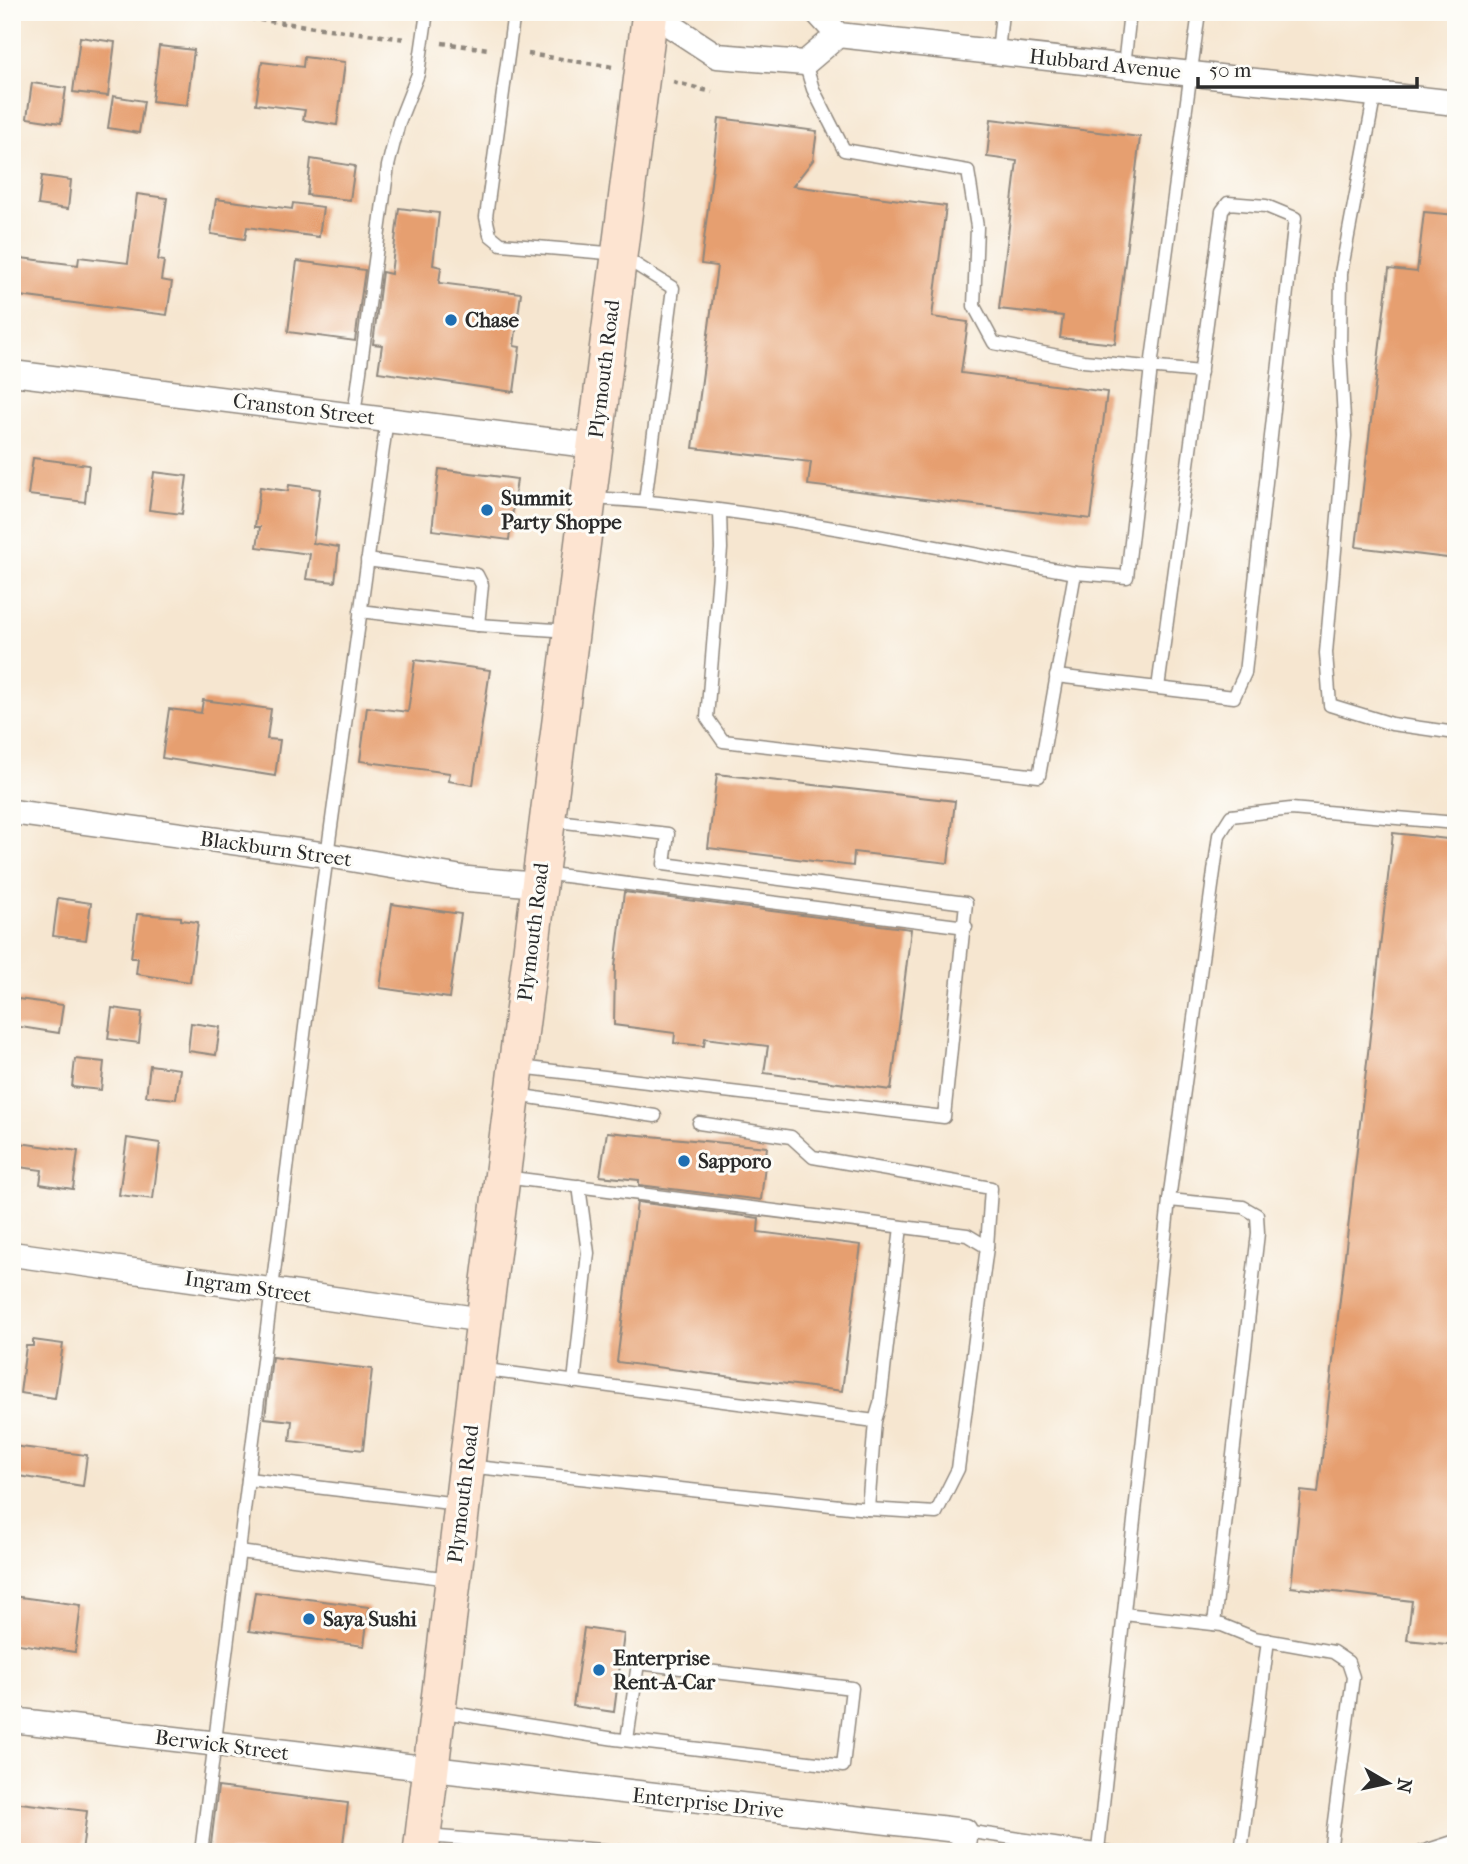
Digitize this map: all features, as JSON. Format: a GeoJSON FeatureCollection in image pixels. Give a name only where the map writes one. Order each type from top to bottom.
{"type":"FeatureCollection","features":[{"type":"Feature","properties":{"kind":"main road","name":"Plymouth Road"},"geometry":{"type":"LineString","coordinates":[[422,1844],[484,1320],[650,12]]}},
{"type":"Feature","properties":{"kind":"street"},"geometry":{"type":"LineString","coordinates":[[650,12],[717,56],[805,63],[838,35],[817,12]]}},
{"type":"Feature","properties":{"kind":"street","name":"Hubbard Avenue"},"geometry":{"type":"LineString","coordinates":[[838,35],[1456,103]]}},
{"type":"Feature","properties":{"kind":"street","name":"Cranston Street"},"geometry":{"type":"LineString","coordinates":[[12,373],[595,446]]}},
{"type":"Feature","properties":{"kind":"street","name":"Blackburn Street"},"geometry":{"type":"LineString","coordinates":[[12,812],[327,855],[468,879],[540,879]]}},
{"type":"Feature","properties":{"kind":"street","name":"Ingram Street"},"geometry":{"type":"LineString","coordinates":[[12,1254],[484,1320]]}},
{"type":"Feature","properties":{"kind":"street","name":"Berwick Street"},"geometry":{"type":"LineString","coordinates":[[12,1720],[431,1771]]}},
{"type":"Feature","properties":{"kind":"street","name":"Enterprise Drive"},"geometry":{"type":"LineString","coordinates":[[431,1771],[963,1842]]}},
{"type":"Feature","properties":{"kind":"lane"},"geometry":{"type":"LineString","coordinates":[[354,415],[388,166],[399,122],[418,74],[427,12]]}},
{"type":"Feature","properties":{"kind":"lane"},"geometry":{"type":"LineString","coordinates":[[514,12],[486,217],[490,235],[500,244],[619,254],[673,288],[645,501]]}},
{"type":"Feature","properties":{"kind":"lane"},"geometry":{"type":"LineString","coordinates":[[998,53],[1002,12]]}},
{"type":"Feature","properties":{"kind":"lane"},"geometry":{"type":"LineString","coordinates":[[1124,66],[1130,12]]}},
{"type":"Feature","properties":{"kind":"lane"},"geometry":{"type":"LineString","coordinates":[[588,498],[645,501],[720,511],[1075,573],[1126,576],[1199,12]]}},
{"type":"Feature","properties":{"kind":"lane"},"geometry":{"type":"LineString","coordinates":[[805,63],[813,89],[844,150],[968,171],[977,227],[974,306],[994,343],[1083,360],[1200,372]]}},
{"type":"Feature","properties":{"kind":"lane"},"geometry":{"type":"LineString","coordinates":[[1375,93],[1341,273],[1340,349],[1345,436],[1326,653],[1330,705],[1392,724],[1456,733]]}},
{"type":"Feature","properties":{"kind":"lane"},"geometry":{"type":"LineString","coordinates":[[1056,676],[1157,688],[1234,697],[1245,673],[1295,218],[1266,206],[1228,204],[1222,211],[1157,688]]}},
{"type":"Feature","properties":{"kind":"lane"},"geometry":{"type":"LineString","coordinates":[[201,1852],[327,855],[387,419]]}},
{"type":"Feature","properties":{"kind":"lane"},"geometry":{"type":"LineString","coordinates":[[720,511],[721,549],[707,718],[723,741],[1039,776],[1075,573]]}},
{"type":"Feature","properties":{"kind":"lane"},"geometry":{"type":"LineString","coordinates":[[367,560],[477,575],[482,585],[478,625]]}},
{"type":"Feature","properties":{"kind":"lane"},"geometry":{"type":"LineString","coordinates":[[360,611],[478,625],[571,631]]}},
{"type":"Feature","properties":{"kind":"lane"},"geometry":{"type":"LineString","coordinates":[[963,1842],[1104,1851],[1124,1614],[1169,1200],[1219,835],[1231,816],[1291,809],[1456,823]]}},
{"type":"Feature","properties":{"kind":"lane"},"geometry":{"type":"LineString","coordinates":[[514,1081],[944,1117],[966,927],[966,904],[664,864],[668,834],[547,820]]}},
{"type":"Feature","properties":{"kind":"lane"},"geometry":{"type":"LineString","coordinates":[[540,879],[966,927]]}},
{"type":"Feature","properties":{"kind":"lane"},"geometry":{"type":"LineString","coordinates":[[514,1081],[655,1116]]}},
{"type":"Feature","properties":{"kind":"lane"},"geometry":{"type":"LineString","coordinates":[[467,1466],[868,1509],[936,1513],[958,1469],[987,1247],[991,1188],[813,1157],[791,1137],[699,1123]]}},
{"type":"Feature","properties":{"kind":"lane"},"geometry":{"type":"LineString","coordinates":[[502,1177],[967,1235],[987,1247]]}},
{"type":"Feature","properties":{"kind":"lane"},"geometry":{"type":"LineString","coordinates":[[574,1382],[588,1253],[579,1186]]}},
{"type":"Feature","properties":{"kind":"lane"},"geometry":{"type":"LineString","coordinates":[[1169,1200],[1243,1207],[1257,1215],[1256,1246],[1214,1624]]}},
{"type":"Feature","properties":{"kind":"lane"},"geometry":{"type":"LineString","coordinates":[[868,1509],[875,1421],[880,1404],[901,1227]]}},
{"type":"Feature","properties":{"kind":"lane"},"geometry":{"type":"LineString","coordinates":[[478,1369],[875,1421]]}},
{"type":"Feature","properties":{"kind":"lane"},"geometry":{"type":"LineString","coordinates":[[248,1479],[462,1505]]}},
{"type":"Feature","properties":{"kind":"lane"},"geometry":{"type":"LineString","coordinates":[[239,1552],[453,1579]]}},
{"type":"Feature","properties":{"kind":"lane"},"geometry":{"type":"LineString","coordinates":[[1124,1614],[1214,1624],[1268,1640],[1333,1652],[1348,1662],[1353,1677],[1330,1852]]}},
{"type":"Feature","properties":{"kind":"lane"},"geometry":{"type":"LineString","coordinates":[[1241,1852],[1268,1640]]}},
{"type":"Feature","properties":{"kind":"lane"},"geometry":{"type":"LineString","coordinates":[[438,1711],[627,1740],[844,1766],[852,1688],[638,1663],[627,1740]]}},
{"type":"Feature","properties":{"kind":"lane"},"geometry":{"type":"LineString","coordinates":[[1422,1852],[1456,1841]]}},
{"type":"Feature","properties":{"kind":"lane"},"geometry":{"type":"LineString","coordinates":[[422,1844],[627,1852]]}},
{"type":"Feature","properties":{"kind":"path"},"geometry":{"type":"LineString","coordinates":[[200,12],[596,64],[712,92]]}},
{"type":"Feature","properties":{"kind":"building"},"geometry":{"type":"Polygon","coordinates":[[[80,37],[115,42],[108,96],[73,92],[80,37]]]}},
{"type":"Feature","properties":{"kind":"building"},"geometry":{"type":"Polygon","coordinates":[[[159,46],[194,50],[187,105],[152,101],[159,46]]]}},
{"type":"Feature","properties":{"kind":"building"},"geometry":{"type":"Polygon","coordinates":[[[304,57],[345,62],[337,125],[303,120],[305,110],[256,104],[262,62],[303,67],[304,57]]]}},
{"type":"Feature","properties":{"kind":"building"},"geometry":{"type":"Polygon","coordinates":[[[32,83],[66,88],[61,123],[27,118],[32,83]]]}},
{"type":"Feature","properties":{"kind":"building"},"geometry":{"type":"Polygon","coordinates":[[[113,96],[144,101],[139,133],[108,128],[113,96]]]}},
{"type":"Feature","properties":{"kind":"building"},"geometry":{"type":"Polygon","coordinates":[[[719,118],[817,131],[813,160],[793,186],[946,206],[932,317],[968,322],[961,373],[1107,392],[1091,519],[808,485],[811,462],[693,448],[717,266],[701,264],[719,118]]]}},
{"type":"Feature","properties":{"kind":"building"},"geometry":{"type":"Polygon","coordinates":[[[991,119],[1140,137],[1115,344],[1060,338],[1063,316],[999,309],[1017,161],[987,157],[991,119]]]}},
{"type":"Feature","properties":{"kind":"building"},"geometry":{"type":"Polygon","coordinates":[[[311,159],[355,166],[350,200],[307,195],[311,159]]]}},
{"type":"Feature","properties":{"kind":"building"},"geometry":{"type":"Polygon","coordinates":[[[42,176],[71,180],[68,209],[38,205],[42,176]]]}},
{"type":"Feature","properties":{"kind":"building"},"geometry":{"type":"Polygon","coordinates":[[[137,194],[167,198],[158,260],[164,261],[161,280],[172,282],[167,315],[12,295],[12,257],[78,265],[79,257],[128,263],[137,194]]]}},
{"type":"Feature","properties":{"kind":"building"},"geometry":{"type":"Polygon","coordinates":[[[216,199],[292,209],[293,203],[323,207],[319,237],[247,227],[245,239],[211,234],[216,199]]]}},
{"type":"Feature","properties":{"kind":"building","name":"Chase"},"geometry":{"type":"Polygon","coordinates":[[[399,208],[439,213],[433,265],[441,267],[439,283],[521,293],[514,346],[520,347],[514,392],[378,372],[382,345],[373,344],[382,272],[391,274],[399,208]]]}},
{"type":"Feature","properties":{"kind":"building"},"geometry":{"type":"Polygon","coordinates":[[[1424,212],[1456,215],[1456,559],[1356,547],[1389,269],[1417,272],[1424,212]]]}},
{"type":"Feature","properties":{"kind":"building"},"geometry":{"type":"Polygon","coordinates":[[[297,261],[365,270],[355,341],[288,332],[297,261]]]}},
{"type":"Feature","properties":{"kind":"building"},"geometry":{"type":"Polygon","coordinates":[[[33,458],[89,465],[85,502],[28,495],[33,458]]]}},
{"type":"Feature","properties":{"kind":"building"},"geometry":{"type":"Polygon","coordinates":[[[439,469],[517,479],[509,540],[432,530],[439,469]]]}},
{"type":"Feature","properties":{"kind":"building"},"geometry":{"type":"Polygon","coordinates":[[[154,472],[187,476],[182,514],[149,510],[154,472]]]}},
{"type":"Feature","properties":{"kind":"building"},"geometry":{"type":"Polygon","coordinates":[[[289,485],[320,489],[313,543],[339,547],[335,582],[306,579],[310,554],[257,547],[260,527],[255,527],[260,487],[288,491],[289,485]]]}},
{"type":"Feature","properties":{"kind":"building"},"geometry":{"type":"Polygon","coordinates":[[[415,660],[490,670],[473,785],[448,781],[450,773],[360,761],[367,707],[408,712],[415,660]]]}},
{"type":"Feature","properties":{"kind":"building"},"geometry":{"type":"Polygon","coordinates":[[[203,700],[271,709],[267,739],[280,740],[275,776],[162,758],[169,709],[201,713],[203,700]]]}},
{"type":"Feature","properties":{"kind":"building"},"geometry":{"type":"Polygon","coordinates":[[[717,774],[955,801],[948,863],[854,852],[853,866],[708,848],[717,774]]]}},
{"type":"Feature","properties":{"kind":"building"},"geometry":{"type":"Polygon","coordinates":[[[1393,833],[1456,840],[1456,1645],[1407,1640],[1412,1601],[1291,1587],[1301,1491],[1318,1493],[1393,833]]]}},
{"type":"Feature","properties":{"kind":"building"},"geometry":{"type":"Polygon","coordinates":[[[624,892],[911,929],[891,1090],[764,1073],[768,1046],[705,1038],[704,1046],[674,1043],[675,1033],[614,1025],[615,966],[624,892]]]}},
{"type":"Feature","properties":{"kind":"building"},"geometry":{"type":"Polygon","coordinates":[[[58,898],[91,903],[86,940],[53,936],[58,898]]]}},
{"type":"Feature","properties":{"kind":"building"},"geometry":{"type":"Polygon","coordinates":[[[392,904],[461,914],[449,998],[380,988],[392,904]]]}},
{"type":"Feature","properties":{"kind":"building"},"geometry":{"type":"Polygon","coordinates":[[[137,914],[181,917],[181,920],[198,922],[190,982],[136,974],[138,958],[131,958],[137,914]]]}},
{"type":"Feature","properties":{"kind":"building"},"geometry":{"type":"Polygon","coordinates":[[[18,999],[63,1005],[59,1033],[14,1026],[18,999]]]}},
{"type":"Feature","properties":{"kind":"building"},"geometry":{"type":"Polygon","coordinates":[[[112,1008],[142,1012],[139,1043],[108,1039],[112,1008]]]}},
{"type":"Feature","properties":{"kind":"building"},"geometry":{"type":"Polygon","coordinates":[[[191,1023],[220,1027],[216,1055],[188,1051],[191,1023]]]}},
{"type":"Feature","properties":{"kind":"building"},"geometry":{"type":"Polygon","coordinates":[[[75,1059],[104,1062],[101,1090],[72,1087],[75,1059]]]}},
{"type":"Feature","properties":{"kind":"building"},"geometry":{"type":"Polygon","coordinates":[[[150,1065],[180,1069],[176,1099],[146,1096],[150,1065]]]}},
{"type":"Feature","properties":{"kind":"building","name":"Sapporo"},"geometry":{"type":"Polygon","coordinates":[[[607,1132],[767,1147],[761,1200],[639,1185],[639,1180],[600,1176],[607,1132]]]}},
{"type":"Feature","properties":{"kind":"building"},"geometry":{"type":"Polygon","coordinates":[[[127,1138],[160,1143],[153,1199],[119,1195],[127,1138]]]}},
{"type":"Feature","properties":{"kind":"building"},"geometry":{"type":"Polygon","coordinates":[[[12,1142],[78,1151],[73,1189],[40,1184],[42,1170],[12,1166],[12,1142]]]}},
{"type":"Feature","properties":{"kind":"building"},"geometry":{"type":"Polygon","coordinates":[[[637,1202],[759,1218],[758,1232],[861,1245],[842,1391],[617,1362],[637,1202]]]}},
{"type":"Feature","properties":{"kind":"building"},"geometry":{"type":"Polygon","coordinates":[[[33,1340],[63,1344],[55,1398],[20,1393],[26,1346],[33,1346],[33,1340]]]}},
{"type":"Feature","properties":{"kind":"building"},"geometry":{"type":"Polygon","coordinates":[[[272,1357],[372,1369],[363,1450],[290,1441],[292,1421],[265,1418],[272,1357]]]}},
{"type":"Feature","properties":{"kind":"building"},"geometry":{"type":"Polygon","coordinates":[[[12,1446],[87,1455],[83,1486],[12,1475],[12,1446]]]}},
{"type":"Feature","properties":{"kind":"building","name":"Saya Sushi"},"geometry":{"type":"Polygon","coordinates":[[[255,1592],[369,1607],[364,1646],[249,1631],[255,1592]]]}},
{"type":"Feature","properties":{"kind":"building"},"geometry":{"type":"Polygon","coordinates":[[[12,1596],[81,1605],[75,1652],[12,1643],[12,1596]]]}},
{"type":"Feature","properties":{"kind":"building","name":"Enterprise Rent-A-Car"},"geometry":{"type":"Polygon","coordinates":[[[584,1628],[624,1634],[614,1712],[573,1706],[584,1628]]]}},
{"type":"Feature","properties":{"kind":"building"},"geometry":{"type":"Polygon","coordinates":[[[218,1787],[348,1803],[342,1852],[210,1852],[218,1787]]]}},
{"type":"Feature","properties":{"kind":"building"},"geometry":{"type":"Polygon","coordinates":[[[12,1802],[87,1811],[82,1852],[12,1852],[12,1802]]]}},
{"type":"Feature","properties":{"kind":"place","name":"Chase"},"geometry":{"type":"Point","coordinates":[451,320]}},
{"type":"Feature","properties":{"kind":"place","name":"Summit Party Shoppe"},"geometry":{"type":"Point","coordinates":[487,510]}},
{"type":"Feature","properties":{"kind":"place","name":"Sapporo"},"geometry":{"type":"Point","coordinates":[684,1161]}},
{"type":"Feature","properties":{"kind":"place","name":"Saya Sushi"},"geometry":{"type":"Point","coordinates":[309,1619]}},
{"type":"Feature","properties":{"kind":"place","name":"Enterprise Rent-A-Car"},"geometry":{"type":"Point","coordinates":[599,1670]}}]}
